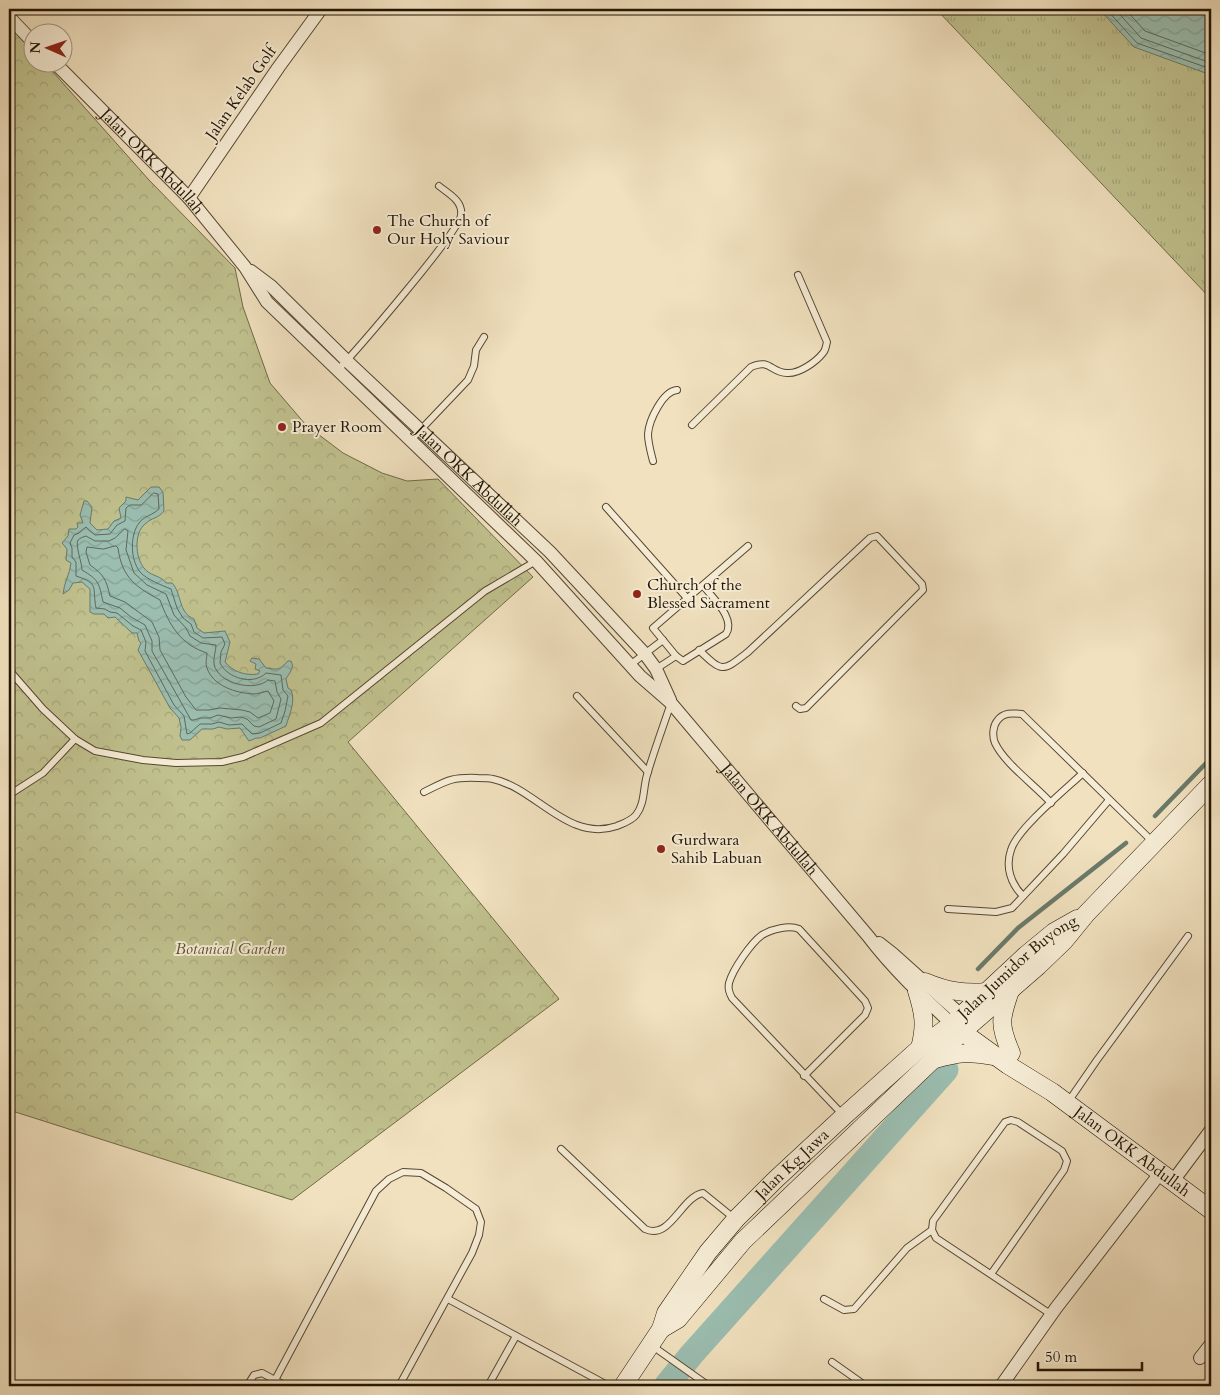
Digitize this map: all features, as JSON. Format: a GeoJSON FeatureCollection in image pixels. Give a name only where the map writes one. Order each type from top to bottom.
{"type":"FeatureCollection","features":[{"type":"Feature","properties":{"kind":"main road","name":"Jalan Jumidor Buyong"},"geometry":{"type":"LineString","coordinates":[[962,1024],[1010,990],[1064,942],[1086,914],[1211,784]]}},
{"type":"Feature","properties":{"kind":"main road","name":"Jalan Jumidor Buyong"},"geometry":{"type":"LineString","coordinates":[[962,1024],[986,992],[1026,955],[1054,932],[1086,914]]}},
{"type":"Feature","properties":{"kind":"main road"},"geometry":{"type":"LineString","coordinates":[[920,1048],[925,1032],[921,987],[941,988],[960,992],[986,992]]}},
{"type":"Feature","properties":{"kind":"main road"},"geometry":{"type":"LineString","coordinates":[[935,1060],[962,1052],[1005,1056],[1002,1017],[1010,990]]}},
{"type":"Feature","properties":{"kind":"main road","name":"Jalan OKK Abdullah"},"geometry":{"type":"LineString","coordinates":[[962,1024],[1005,1056],[1032,1081],[1052,1092],[1211,1210]]}},
{"type":"Feature","properties":{"kind":"main road","name":"Jalan Kg Jawa"},"geometry":{"type":"LineString","coordinates":[[623,1386],[661,1329],[666,1312],[708,1252],[736,1219],[774,1180],[920,1048],[962,1024]]}},
{"type":"Feature","properties":{"kind":"main road","name":"Jalan Kg Jawa"},"geometry":{"type":"LineString","coordinates":[[661,1329],[678,1319],[743,1241],[935,1060],[962,1024]]}},
{"type":"Feature","properties":{"kind":"street","name":"Jalan Kelab Golf"},"geometry":{"type":"LineString","coordinates":[[189,198],[321,9]]}},
{"type":"Feature","properties":{"kind":"street"},"geometry":{"type":"LineString","coordinates":[[9,17],[22,31]]}},
{"type":"Feature","properties":{"kind":"street","name":"Jalan OKK Abdullah"},"geometry":{"type":"LineString","coordinates":[[64,72],[189,198],[245,267],[267,302],[536,562],[640,676],[671,703],[887,960],[921,987],[962,1024]]}},
{"type":"Feature","properties":{"kind":"street","name":"Jalan OKK Abdullah"},"geometry":{"type":"LineString","coordinates":[[245,267],[271,286],[347,361],[550,552],[645,654],[656,669],[671,703]]}},
{"type":"Feature","properties":{"kind":"street"},"geometry":{"type":"LineString","coordinates":[[1001,1386],[1052,1315],[1167,1177],[1211,1130]]}},
{"type":"Feature","properties":{"kind":"street"},"geometry":{"type":"LineString","coordinates":[[1200,1358],[1211,1344]]}},
{"type":"Feature","properties":{"kind":"lane"},"geometry":{"type":"LineString","coordinates":[[337,371],[426,266],[458,224],[462,213],[458,201],[439,186]]}},
{"type":"Feature","properties":{"kind":"lane"},"geometry":{"type":"LineString","coordinates":[[692,425],[751,367],[758,363],[764,363],[786,374],[799,371],[824,352],[827,342],[798,275]]}},
{"type":"Feature","properties":{"kind":"lane"},"geometry":{"type":"LineString","coordinates":[[410,441],[468,380],[474,366],[476,350],[484,337]]}},
{"type":"Feature","properties":{"kind":"lane"},"geometry":{"type":"LineString","coordinates":[[653,462],[648,436],[649,426],[668,392],[678,390]]}},
{"type":"Feature","properties":{"kind":"lane"},"geometry":{"type":"LineString","coordinates":[[606,507],[687,598]]}},
{"type":"Feature","properties":{"kind":"lane"},"geometry":{"type":"LineString","coordinates":[[699,650],[714,665],[720,668],[733,663],[748,652],[870,538],[877,536],[922,584],[923,590],[806,708],[800,709],[796,706]]}},
{"type":"Feature","properties":{"kind":"lane"},"geometry":{"type":"LineString","coordinates":[[703,585],[729,620],[729,626],[726,634],[683,661],[676,656],[653,628],[748,546]]}},
{"type":"Feature","properties":{"kind":"lane"},"geometry":{"type":"LineString","coordinates":[[9,670],[37,702],[75,739],[95,751],[143,760],[196,763],[222,762],[243,757],[321,723],[485,591],[536,562]]}},
{"type":"Feature","properties":{"kind":"lane"},"geometry":{"type":"LineString","coordinates":[[630,665],[663,640]]}},
{"type":"Feature","properties":{"kind":"lane"},"geometry":{"type":"LineString","coordinates":[[656,669],[676,656]]}},
{"type":"Feature","properties":{"kind":"lane"},"geometry":{"type":"LineString","coordinates":[[577,696],[648,772]]}},
{"type":"Feature","properties":{"kind":"lane"},"geometry":{"type":"LineString","coordinates":[[424,792],[454,778],[493,779],[508,784],[561,818],[585,828],[595,830],[615,826],[631,820],[637,814],[644,795],[648,772],[671,703]]}},
{"type":"Feature","properties":{"kind":"lane"},"geometry":{"type":"LineString","coordinates":[[1051,803],[1001,752],[994,741],[994,728],[998,719],[1006,714],[1022,714],[1155,844]]}},
{"type":"Feature","properties":{"kind":"lane"},"geometry":{"type":"LineString","coordinates":[[9,795],[43,774],[75,739]]}},
{"type":"Feature","properties":{"kind":"lane"},"geometry":{"type":"LineString","coordinates":[[1023,896],[1015,888],[1009,871],[1008,862],[1011,850],[1020,833],[1083,774]]}},
{"type":"Feature","properties":{"kind":"lane"},"geometry":{"type":"LineString","coordinates":[[948,909],[996,912],[1012,908],[1110,800]]}},
{"type":"Feature","properties":{"kind":"lane"},"geometry":{"type":"LineString","coordinates":[[804,1076],[865,1016],[868,1008],[865,1001],[799,929],[787,927],[762,935],[745,953],[730,982],[728,990],[732,998],[804,1076],[844,1116]]}},
{"type":"Feature","properties":{"kind":"lane"},"geometry":{"type":"LineString","coordinates":[[1068,1104],[1097,1060],[1188,936]]}},
{"type":"Feature","properties":{"kind":"lane"},"geometry":{"type":"LineString","coordinates":[[991,1274],[1064,1170],[1067,1161],[1062,1151],[1018,1122],[1011,1120],[1005,1122],[933,1221],[932,1230],[936,1238],[1052,1315]]}},
{"type":"Feature","properties":{"kind":"lane"},"geometry":{"type":"LineString","coordinates":[[561,1149],[645,1229],[651,1232],[657,1232],[663,1228],[692,1199],[698,1194],[703,1193],[736,1219]]}},
{"type":"Feature","properties":{"kind":"lane"},"geometry":{"type":"LineString","coordinates":[[275,1380],[376,1191],[389,1179],[403,1172],[421,1172],[476,1209],[481,1222],[479,1236],[472,1254],[399,1386]]}},
{"type":"Feature","properties":{"kind":"lane"},"geometry":{"type":"LineString","coordinates":[[824,1299],[844,1310],[854,1309],[907,1248],[932,1230]]}},
{"type":"Feature","properties":{"kind":"lane"},"geometry":{"type":"LineString","coordinates":[[448,1299],[609,1386]]}},
{"type":"Feature","properties":{"kind":"lane"},"geometry":{"type":"LineString","coordinates":[[488,1386],[516,1336]]}},
{"type":"Feature","properties":{"kind":"lane"},"geometry":{"type":"LineString","coordinates":[[650,1345],[709,1386]]}},
{"type":"Feature","properties":{"kind":"lane"},"geometry":{"type":"LineString","coordinates":[[832,1362],[866,1386]]}},
{"type":"Feature","properties":{"kind":"lane"},"geometry":{"type":"LineString","coordinates":[[247,1386],[254,1375],[258,1374],[266,1375],[286,1386]]}},
{"type":"Feature","properties":{"kind":"green space"},"geometry":{"type":"Polygon","coordinates":[[[936,9],[1211,9],[1211,299],[936,9]]]}},
{"type":"Feature","properties":{"kind":"green space","name":"Botanical Garden"},"geometry":{"type":"Polygon","coordinates":[[[9,21],[22,36],[22,72],[53,72],[149,180],[235,268],[243,307],[270,383],[306,425],[343,453],[382,473],[407,481],[438,479],[533,577],[348,742],[559,999],[292,1200],[9,1110],[9,21]]]}},
{"type":"Feature","properties":{"kind":"water"},"geometry":{"type":"Polygon","coordinates":[[[1092,9],[1211,9],[1211,75],[1134,47],[1101,11],[1092,9]]]}},
{"type":"Feature","properties":{"kind":"water"},"geometry":{"type":"Polygon","coordinates":[[[151,487],[159,487],[163,492],[164,511],[141,528],[137,539],[137,552],[141,563],[149,573],[161,578],[166,583],[172,583],[185,612],[194,619],[197,628],[204,633],[225,631],[230,642],[225,662],[236,671],[244,674],[258,674],[260,671],[255,669],[256,664],[250,661],[252,658],[259,659],[266,668],[274,669],[281,668],[288,661],[291,661],[292,668],[286,679],[293,699],[286,726],[249,741],[240,728],[227,729],[219,727],[202,729],[190,740],[182,740],[179,718],[170,708],[138,650],[141,643],[137,633],[132,633],[115,617],[108,618],[104,614],[90,612],[90,589],[82,582],[73,583],[69,590],[63,594],[71,563],[66,560],[67,549],[62,543],[68,536],[69,529],[76,529],[78,527],[77,523],[83,523],[80,515],[84,501],[87,501],[92,507],[90,523],[97,530],[108,529],[114,521],[121,518],[119,508],[126,501],[126,497],[138,500],[151,487]]]}},
{"type":"Feature","properties":{"kind":"waterway"},"geometry":{"type":"LineString","coordinates":[[1155,816],[1211,758]]}},
{"type":"Feature","properties":{"kind":"waterway"},"geometry":{"type":"LineString","coordinates":[[978,969],[1018,928],[1126,843]]}},
{"type":"Feature","properties":{"kind":"waterway"},"geometry":{"type":"LineString","coordinates":[[666,1386],[692,1354],[946,1070]]}},
{"type":"Feature","properties":{"kind":"place","name":"The Church of Our Holy Saviour"},"geometry":{"type":"Point","coordinates":[377,230]}},
{"type":"Feature","properties":{"kind":"place","name":"Prayer Room"},"geometry":{"type":"Point","coordinates":[282,427]}},
{"type":"Feature","properties":{"kind":"place","name":"Church of the Blessed Sacrament"},"geometry":{"type":"Point","coordinates":[637,594]}},
{"type":"Feature","properties":{"kind":"place","name":"Gurdwara Sahib Labuan"},"geometry":{"type":"Point","coordinates":[661,849]}}]}
